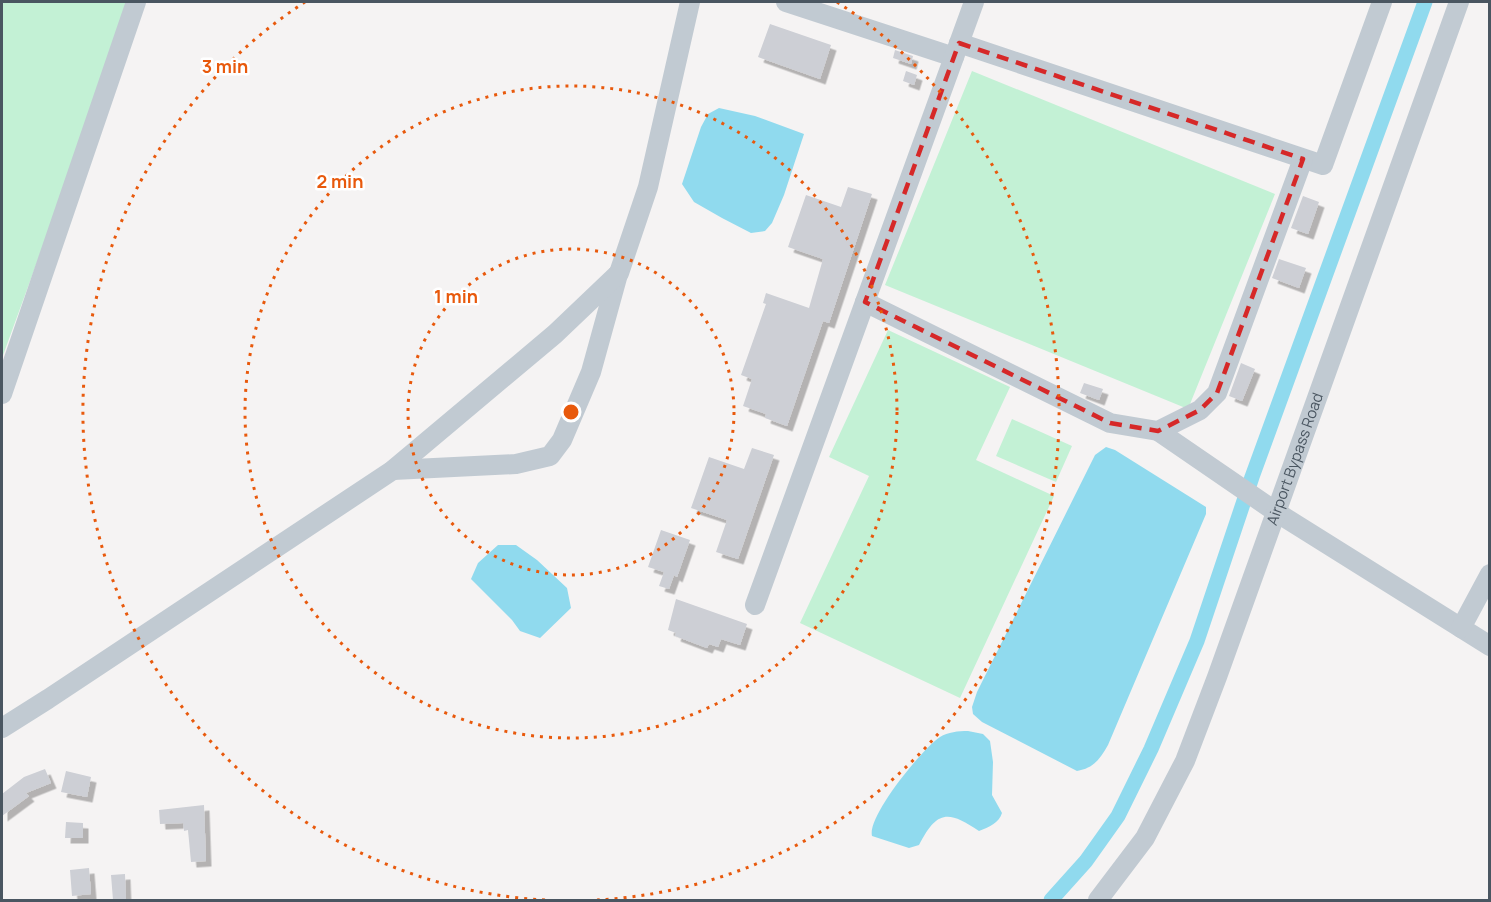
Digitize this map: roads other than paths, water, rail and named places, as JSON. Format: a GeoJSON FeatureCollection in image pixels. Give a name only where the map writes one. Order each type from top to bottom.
{"type":"FeatureCollection","features":[{"type":"Feature","properties":{"kind":"street"},"geometry":{"type":"LineString","coordinates":[[2,394],[136,2]]}},
{"type":"Feature","properties":{"kind":"street"},"geometry":{"type":"LineString","coordinates":[[393,470],[516,464],[550,456],[562,440],[591,372],[619,273],[648,187],[690,2]]}},
{"type":"Feature","properties":{"kind":"street"},"geometry":{"type":"LineString","coordinates":[[786,2],[956,50],[1323,165],[1382,2]]}},
{"type":"Feature","properties":{"kind":"street"},"geometry":{"type":"LineString","coordinates":[[755,605],[974,2]]}},
{"type":"Feature","properties":{"kind":"street","name":"Airport Bypass Road"},"geometry":{"type":"LineString","coordinates":[[1098,900],[1145,838],[1185,760],[1459,2]]}},
{"type":"Feature","properties":{"kind":"street"},"geometry":{"type":"LineString","coordinates":[[1158,431],[1200,410],[1217,393],[1303,159]]}},
{"type":"Feature","properties":{"kind":"street"},"geometry":{"type":"LineString","coordinates":[[2,728],[393,470],[555,334],[619,273]]}},
{"type":"Feature","properties":{"kind":"street"},"geometry":{"type":"LineString","coordinates":[[865,302],[1110,423],[1158,431],[1276,513],[1490,646]]}},
{"type":"Feature","properties":{"kind":"street"},"geometry":{"type":"LineString","coordinates":[[1461,628],[1490,574]]}},
{"type":"Feature","properties":{"kind":"water"},"geometry":{"type":"Polygon","coordinates":[[[719,108],[755,116],[804,134],[784,195],[772,223],[765,231],[751,233],[722,218],[694,202],[682,184],[701,127],[708,114],[719,108]]]}},
{"type":"Feature","properties":{"kind":"water"},"geometry":{"type":"Polygon","coordinates":[[[1106,447],[1115,450],[1206,507],[1206,514],[1108,745],[1096,762],[1088,768],[1077,771],[982,722],[973,714],[972,707],[977,692],[1095,455],[1106,447]]]}},
{"type":"Feature","properties":{"kind":"water"},"geometry":{"type":"Polygon","coordinates":[[[498,545],[516,545],[537,560],[567,588],[571,608],[540,638],[520,631],[471,579],[478,563],[498,545]]]}},
{"type":"Feature","properties":{"kind":"water"},"geometry":{"type":"Polygon","coordinates":[[[968,731],[983,734],[990,741],[993,762],[992,795],[1002,813],[999,819],[979,831],[959,819],[944,817],[932,825],[919,845],[909,848],[872,836],[878,814],[898,783],[921,754],[943,735],[968,731]]]}},
{"type":"Feature","properties":{"kind":"waterway"},"geometry":{"type":"LineString","coordinates":[[1051,900],[1086,861],[1118,816],[1151,749],[1197,641],[1252,477],[1425,2]]}}]}
